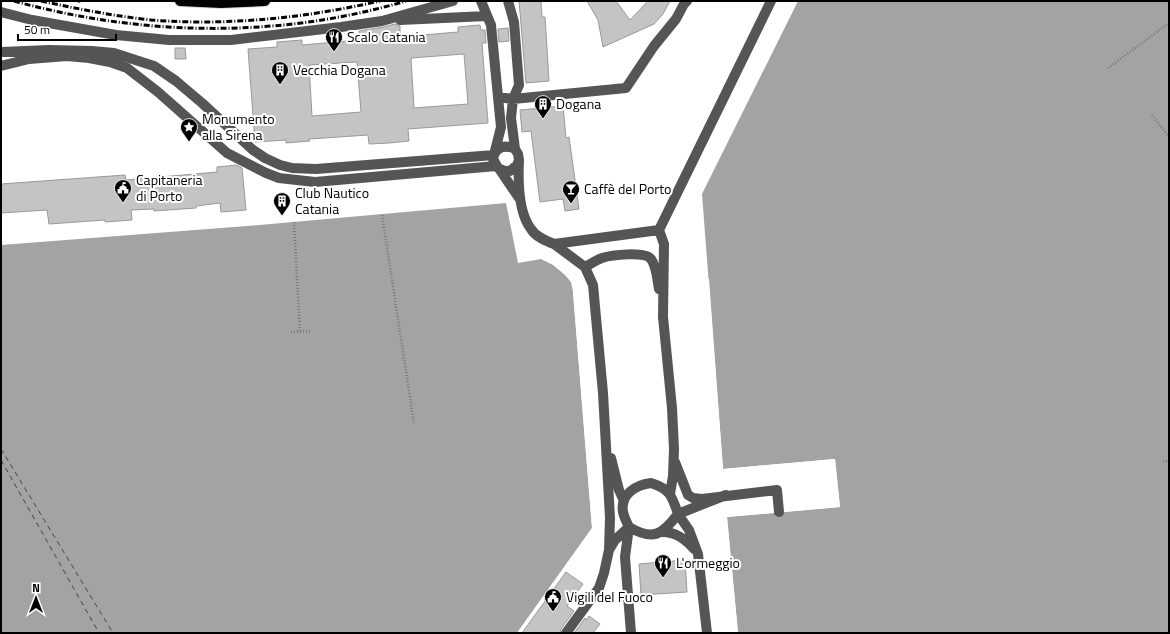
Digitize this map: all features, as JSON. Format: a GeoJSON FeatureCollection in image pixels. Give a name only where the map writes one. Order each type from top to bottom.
{"type":"FeatureCollection","features":[{"type":"Feature","properties":{"kind":"main road"},"geometry":{"type":"LineString","coordinates":[[180,1],[265,1]]}},
{"type":"Feature","properties":{"kind":"lane"},"geometry":{"type":"LineString","coordinates":[[382,21],[454,1]]}},
{"type":"Feature","properties":{"kind":"lane"},"geometry":{"type":"LineString","coordinates":[[482,1],[491,25],[498,97],[500,127],[493,159],[521,201]]}},
{"type":"Feature","properties":{"kind":"lane"},"geometry":{"type":"LineString","coordinates":[[508,1],[514,22],[519,85],[513,99],[512,118],[515,150],[518,154],[519,160],[518,175],[521,201],[531,230],[543,239],[554,244],[585,267],[593,285],[603,393],[610,518],[608,550],[604,573],[599,588],[566,633]]}},
{"type":"Feature","properties":{"kind":"lane"},"geometry":{"type":"LineString","coordinates":[[498,97],[513,99],[626,88],[654,46],[676,19],[687,1]]}},
{"type":"Feature","properties":{"kind":"lane"},"geometry":{"type":"LineString","coordinates":[[663,317],[664,244],[659,230],[771,1]]}},
{"type":"Feature","properties":{"kind":"lane"},"geometry":{"type":"LineString","coordinates":[[1,12],[32,20],[88,31],[169,40],[231,40],[382,21],[487,16]]}},
{"type":"Feature","properties":{"kind":"lane"},"geometry":{"type":"LineString","coordinates":[[1,52],[49,50],[114,53],[154,66],[202,102],[252,150],[264,158],[280,165],[292,168],[316,169],[495,153],[500,148],[505,146],[515,150]]}},
{"type":"Feature","properties":{"kind":"lane"},"geometry":{"type":"LineString","coordinates":[[1,66],[28,59],[67,56],[110,62],[127,68],[158,92],[227,152],[266,174],[280,178],[315,182],[498,168],[510,171],[519,160]]}},
{"type":"Feature","properties":{"kind":"lane"},"geometry":{"type":"LineString","coordinates":[[554,244],[659,230]]}},
{"type":"Feature","properties":{"kind":"lane"},"geometry":{"type":"LineString","coordinates":[[585,267],[602,258],[630,254],[644,254],[650,257],[655,266],[663,317],[672,408],[674,457],[670,494]]}},
{"type":"Feature","properties":{"kind":"lane"},"geometry":{"type":"LineString","coordinates":[[604,423],[615,476],[624,501]]}},
{"type":"Feature","properties":{"kind":"lane"},"geometry":{"type":"LineString","coordinates":[[674,457],[688,495],[693,498],[702,499],[777,490],[779,512]]}},
{"type":"Feature","properties":{"kind":"lane"},"geometry":{"type":"LineString","coordinates":[[631,633],[625,557],[628,527],[623,512],[624,501],[630,491],[640,484],[651,483],[662,486],[670,494],[678,514],[689,530],[698,554],[707,633]]}},
{"type":"Feature","properties":{"kind":"lane"},"geometry":{"type":"LineString","coordinates":[[662,532],[678,514],[726,496]]}},
{"type":"Feature","properties":{"kind":"lane"},"geometry":{"type":"LineString","coordinates":[[608,550],[628,527]]}},
{"type":"Feature","properties":{"kind":"lane"},"geometry":{"type":"LineString","coordinates":[[628,527],[638,533],[646,535],[671,532],[682,537],[698,554]]}},
{"type":"Feature","properties":{"kind":"lane"},"geometry":{"type":"LineString","coordinates":[[625,557],[629,546],[638,533]]}},
{"type":"Feature","properties":{"kind":"path"},"geometry":{"type":"LineString","coordinates":[[1108,68],[1169,23]]}},
{"type":"Feature","properties":{"kind":"path"},"geometry":{"type":"LineString","coordinates":[[1152,115],[1169,137]]}},
{"type":"Feature","properties":{"kind":"path"},"geometry":{"type":"LineString","coordinates":[[382,215],[414,423]]}},
{"type":"Feature","properties":{"kind":"path"},"geometry":{"type":"LineString","coordinates":[[294,222],[300,332]]}},
{"type":"Feature","properties":{"kind":"path"},"geometry":{"type":"LineString","coordinates":[[291,332],[310,331]]}},
{"type":"Feature","properties":{"kind":"path"},"geometry":{"type":"LineString","coordinates":[[1163,461],[1169,461]]}},
{"type":"Feature","properties":{"kind":"shaded area"},"geometry":{"type":"Polygon","coordinates":[[[798,1],[1169,1],[1169,633],[738,633],[727,517],[840,507],[835,459],[723,469],[702,194],[798,1]]]}},
{"type":"Feature","properties":{"kind":"shaded area"},"geometry":{"type":"Polygon","coordinates":[[[506,203],[518,263],[541,259],[553,265],[571,282],[592,528],[517,633],[1,633],[1,245],[247,226],[506,203]]]}},
{"type":"Feature","properties":{"kind":"pier"},"geometry":{"type":"Polygon","coordinates":[[[707,279],[709,279],[723,469],[835,459],[840,507],[727,517],[738,633],[736,633],[726,516],[837,506],[833,461],[722,470],[707,279]]]}},
{"type":"Feature","properties":{"kind":"pier"},"geometry":{"type":"Polygon","coordinates":[[[575,291],[594,529],[520,633],[517,633],[592,528],[573,292],[575,291]]]}},
{"type":"Feature","properties":{"kind":"building"},"geometry":{"type":"Polygon","coordinates":[[[519,1],[541,1],[542,17],[545,17],[549,81],[526,83],[519,1]]]}},
{"type":"Feature","properties":{"kind":"building"},"geometry":{"type":"Polygon","coordinates":[[[587,1],[616,1],[630,20],[648,1],[670,1],[663,14],[654,24],[603,47],[598,20],[587,1]]]}},
{"type":"Feature","properties":{"kind":"building","name":"Vecchia Dogana"},"geometry":{"type":"Polygon","coordinates":[[[395,24],[400,26],[400,37],[458,32],[458,27],[480,25],[481,30],[485,30],[486,43],[482,43],[488,123],[408,129],[409,141],[389,143],[369,144],[368,135],[309,139],[310,141],[286,143],[286,140],[255,142],[248,49],[277,47],[277,42],[302,40],[302,45],[359,40],[359,31],[395,24]],[[464,54],[411,58],[414,108],[468,104],[464,54]],[[357,62],[309,65],[312,116],[361,112],[357,62]]]}},
{"type":"Feature","properties":{"kind":"building"},"geometry":{"type":"Polygon","coordinates":[[[508,28],[509,41],[499,42],[498,29],[508,28]]]}},
{"type":"Feature","properties":{"kind":"building"},"geometry":{"type":"Polygon","coordinates":[[[175,48],[185,48],[186,59],[175,59],[175,48]]]}},
{"type":"Feature","properties":{"kind":"building"},"geometry":{"type":"Polygon","coordinates":[[[563,106],[566,138],[569,137],[579,209],[565,211],[563,199],[540,202],[531,131],[522,132],[520,110],[563,106]]]}},
{"type":"Feature","properties":{"kind":"building","name":"Capitaneria di Porto"},"geometry":{"type":"Polygon","coordinates":[[[237,165],[242,168],[246,210],[221,212],[220,203],[196,206],[196,208],[154,211],[154,209],[131,210],[132,220],[105,222],[105,220],[49,224],[47,210],[1,213],[1,184],[125,175],[126,180],[217,172],[217,167],[237,165]]]}},
{"type":"Feature","properties":{"kind":"building","name":"L'ormeggio"},"geometry":{"type":"Polygon","coordinates":[[[685,560],[687,592],[641,595],[639,564],[685,560]]]}},
{"type":"Feature","properties":{"kind":"building"},"geometry":{"type":"Polygon","coordinates":[[[566,572],[583,584],[567,606],[574,611],[561,629],[560,633],[522,633],[566,572]]]}},
{"type":"Feature","properties":{"kind":"building"},"geometry":{"type":"Polygon","coordinates":[[[589,616],[600,624],[593,633],[574,633],[585,618],[586,620],[589,616]]]}},
{"type":"Feature","properties":{"kind":"ferry route"},"geometry":{"type":"LineString","coordinates":[[1,449],[113,633]]}},
{"type":"Feature","properties":{"kind":"ferry route"},"geometry":{"type":"LineString","coordinates":[[1,460],[99,633]]}},
{"type":"Feature","properties":{"kind":"railway"},"geometry":{"type":"LineString","coordinates":[[14,1],[62,13],[111,21],[160,26],[210,28],[259,27],[309,22],[358,13],[406,1]]}},
{"type":"Feature","properties":{"kind":"railway"},"geometry":{"type":"LineString","coordinates":[[41,1],[96,12],[151,20],[180,22],[238,21],[295,16],[380,1]]}},
{"type":"Feature","properties":{"kind":"place","name":"Scalo Catania"},"geometry":{"type":"Point","coordinates":[334,52]}},
{"type":"Feature","properties":{"kind":"place","name":"Vecchia Dogana"},"geometry":{"type":"Point","coordinates":[280,85]}},
{"type":"Feature","properties":{"kind":"place","name":"Dogana"},"geometry":{"type":"Point","coordinates":[543,119]}},
{"type":"Feature","properties":{"kind":"place","name":"Monumento alla Sirena"},"geometry":{"type":"Point","coordinates":[189,142]}},
{"type":"Feature","properties":{"kind":"place","name":"Capitaneria di Porto"},"geometry":{"type":"Point","coordinates":[123,203]}},
{"type":"Feature","properties":{"kind":"place","name":"Caffè del Porto"},"geometry":{"type":"Point","coordinates":[571,204]}},
{"type":"Feature","properties":{"kind":"place","name":"Club Nautico Catania"},"geometry":{"type":"Point","coordinates":[282,216]}},
{"type":"Feature","properties":{"kind":"place","name":"L'ormeggio"},"geometry":{"type":"Point","coordinates":[663,578]}},
{"type":"Feature","properties":{"kind":"place","name":"Vigili del Fuoco"},"geometry":{"type":"Point","coordinates":[553,612]}}]}
